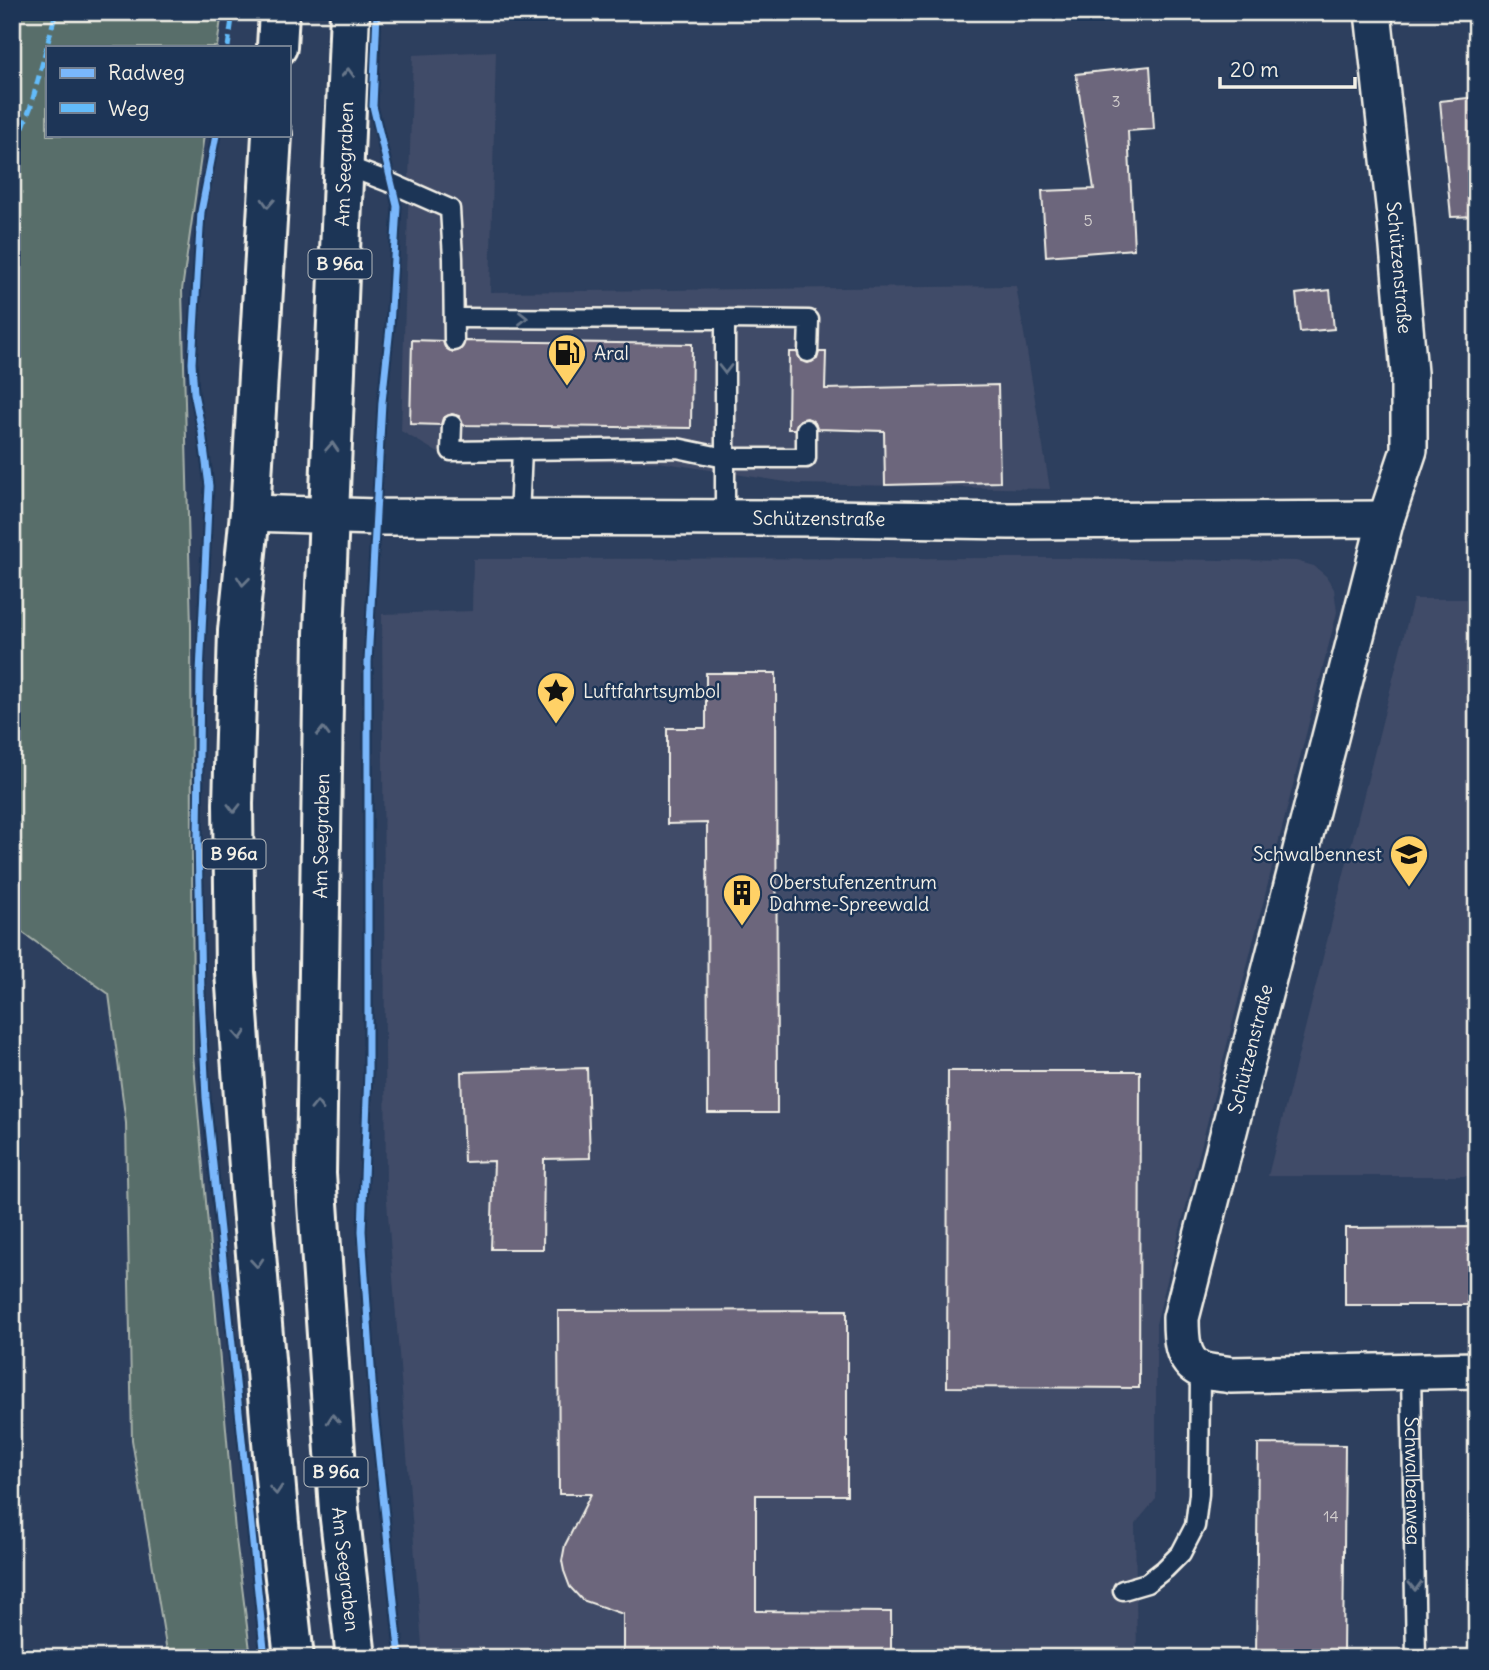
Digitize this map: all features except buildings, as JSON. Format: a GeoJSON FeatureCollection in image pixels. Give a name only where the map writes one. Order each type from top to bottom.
{"type":"FeatureCollection","features":[{"type":"Feature","properties":{"kind":"main road"},"geometry":{"type":"LineString","coordinates":[[277,46],[279,12]]}},
{"type":"Feature","properties":{"kind":"main road","name":"Am Seegraben"},"geometry":{"type":"LineString","coordinates":[[350,12],[324,634],[316,1174],[339,1510],[356,1658]]}},
{"type":"Feature","properties":{"kind":"main road","name":"B 96a"},"geometry":{"type":"LineString","coordinates":[[272,136],[250,513],[238,631],[233,804],[235,972],[279,1524],[294,1658]]}},
{"type":"Feature","properties":{"kind":"street","name":"Schützenstraße"},"geometry":{"type":"LineString","coordinates":[[1200,1370],[1189,1359],[1181,1344],[1181,1318],[1386,519],[1409,450],[1409,373],[1373,12]]}},
{"type":"Feature","properties":{"kind":"street","name":"Schützenstraße"},"geometry":{"type":"LineString","coordinates":[[250,513],[329,516],[1009,521],[1386,519]]}},
{"type":"Feature","properties":{"kind":"street"},"geometry":{"type":"LineString","coordinates":[[1200,1370],[1230,1375],[1477,1370]]}},
{"type":"Feature","properties":{"kind":"lane"},"geometry":{"type":"LineString","coordinates":[[344,165],[450,209],[454,341]]}},
{"type":"Feature","properties":{"kind":"lane"},"geometry":{"type":"LineString","coordinates":[[454,318],[809,320],[808,352]]}},
{"type":"Feature","properties":{"kind":"lane"},"geometry":{"type":"LineString","coordinates":[[725,320],[726,518]]}},
{"type":"Feature","properties":{"kind":"lane"},"geometry":{"type":"LineString","coordinates":[[452,425],[451,451],[677,448],[725,458],[806,458],[806,429]]}},
{"type":"Feature","properties":{"kind":"lane"},"geometry":{"type":"LineString","coordinates":[[519,517],[522,450]]}},
{"type":"Feature","properties":{"kind":"lane"},"geometry":{"type":"LineString","coordinates":[[1123,1590],[1147,1583],[1165,1569],[1181,1553],[1195,1526],[1199,1494],[1200,1370]]}},
{"type":"Feature","properties":{"kind":"lane","name":"Schwalbenweg"},"geometry":{"type":"LineString","coordinates":[[1411,1371],[1416,1658]]}},
{"type":"Feature","properties":{"kind":"shaded area"},"geometry":{"type":"Polygon","coordinates":[[[496,51],[490,292],[1016,286],[1050,489],[799,484],[659,462],[454,462],[401,431],[413,55],[496,51]]]}},
{"type":"Feature","properties":{"kind":"shaded area"},"geometry":{"type":"Polygon","coordinates":[[[1064,558],[1296,561],[1314,566],[1326,576],[1334,589],[1337,612],[1156,1324],[1156,1499],[1135,1524],[1137,1658],[423,1658],[386,1189],[382,614],[472,611],[473,559],[1064,558]]]}},
{"type":"Feature","properties":{"kind":"shaded area","name":"Schwalbennest"},"geometry":{"type":"Polygon","coordinates":[[[1413,599],[1477,599],[1477,1176],[1268,1176],[1413,599]]]}},
{"type":"Feature","properties":{"kind":"green space"},"geometry":{"type":"Polygon","coordinates":[[[12,12],[222,12],[217,46],[46,46],[46,136],[204,136],[182,290],[191,627],[193,1054],[235,1531],[251,1658],[168,1658],[132,1440],[126,1123],[109,994],[12,925],[12,12]]]}},
{"type":"Feature","properties":{"kind":"marked path"},"geometry":{"type":"LineString","coordinates":[[47,46],[56,12]]}},
{"type":"Feature","properties":{"kind":"marked path"},"geometry":{"type":"LineString","coordinates":[[228,46],[233,12]]}},
{"type":"Feature","properties":{"kind":"marked path"},"geometry":{"type":"LineString","coordinates":[[12,156],[31,106],[46,50]]}},
{"type":"Feature","properties":{"kind":"cycle path"},"geometry":{"type":"LineString","coordinates":[[377,12],[373,106],[397,206],[390,327],[382,402],[368,662],[368,1072],[362,1231],[374,1412],[400,1658]]}},
{"type":"Feature","properties":{"kind":"cycle path"},"geometry":{"type":"LineString","coordinates":[[216,136],[201,212],[192,363],[194,393],[209,486],[200,673],[198,836],[201,995],[206,1098],[265,1658]]}},
{"type":"Feature","properties":{"kind":"place","name":"Aral"},"geometry":{"type":"Point","coordinates":[567,387]}},
{"type":"Feature","properties":{"kind":"place","name":"Luftfahrtsymbol"},"geometry":{"type":"Point","coordinates":[556,725]}},
{"type":"Feature","properties":{"kind":"place","name":"Schwalbennest"},"geometry":{"type":"Point","coordinates":[1409,888]}},
{"type":"Feature","properties":{"kind":"place","name":"Oberstufenzentrum Dahme-Spreewald"},"geometry":{"type":"Point","coordinates":[742,927]}}]}
